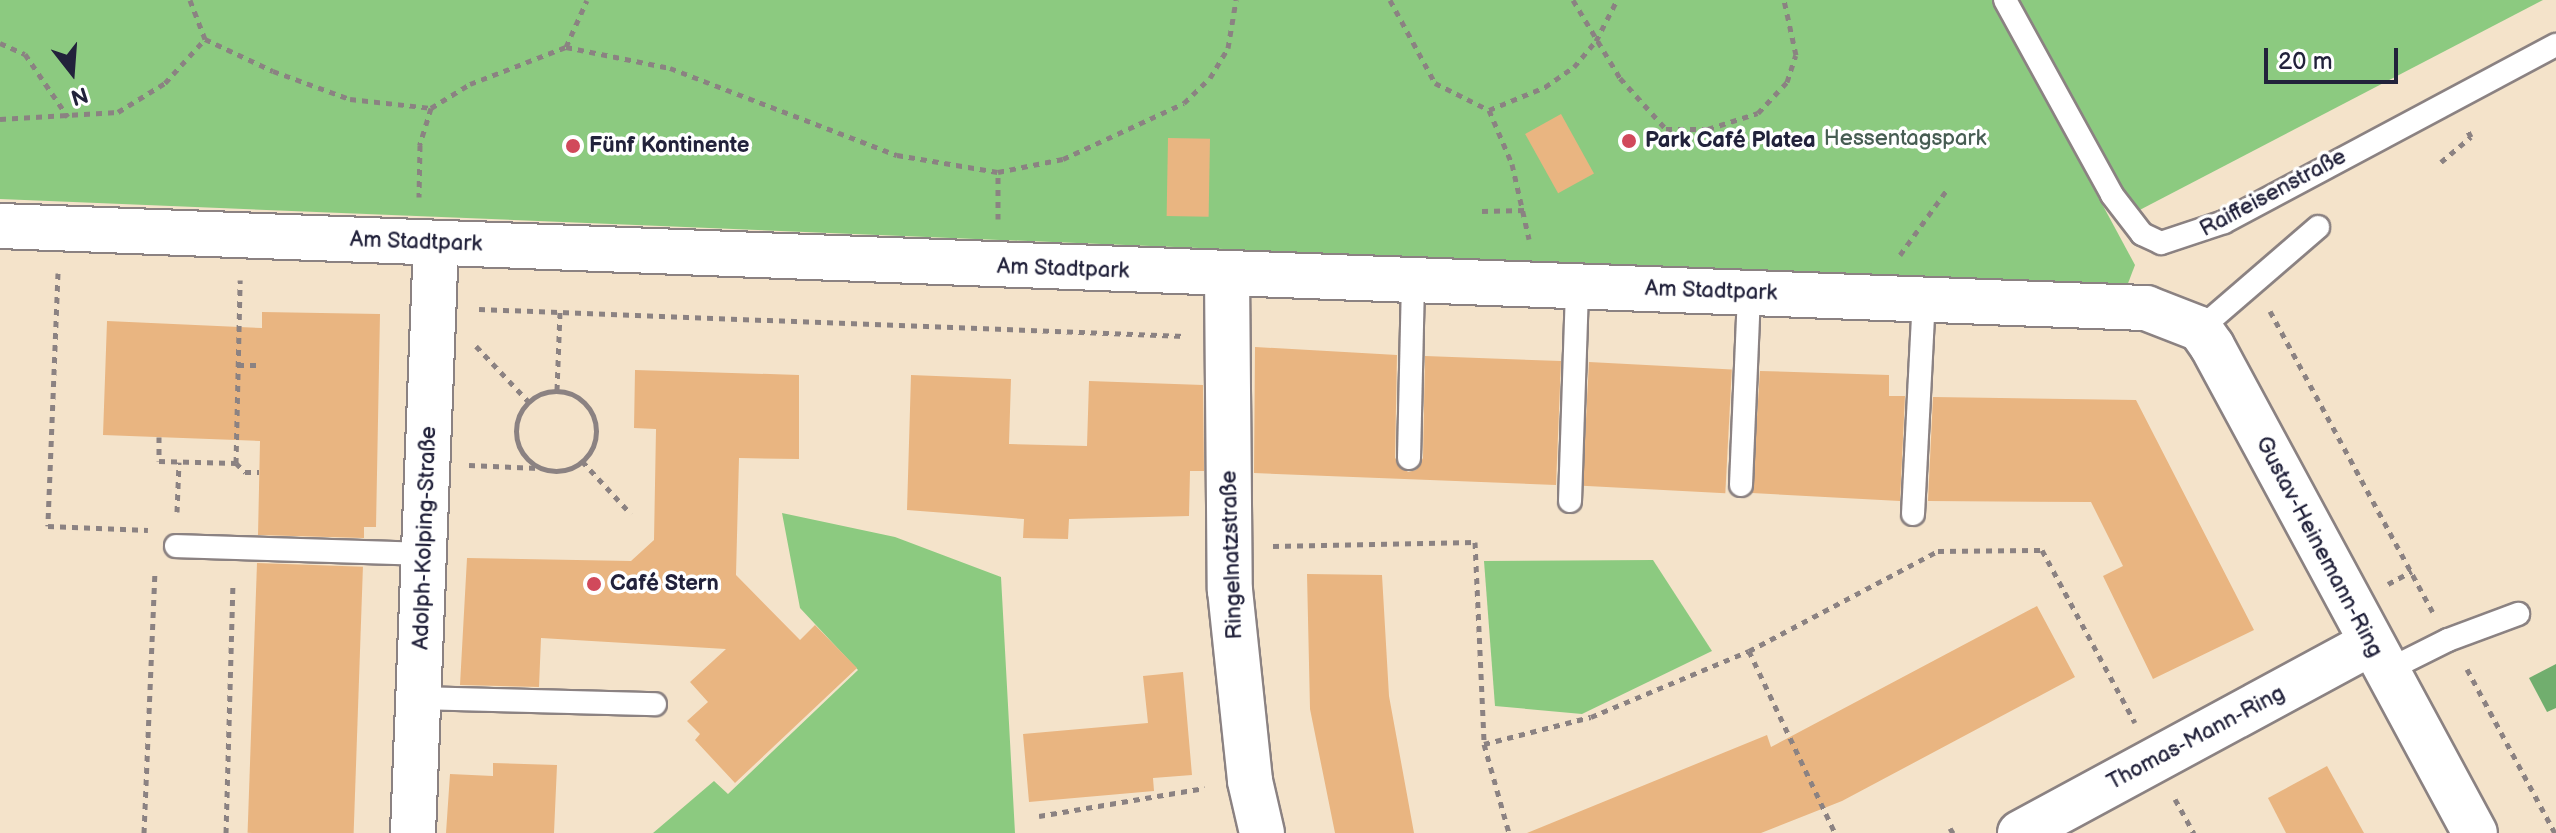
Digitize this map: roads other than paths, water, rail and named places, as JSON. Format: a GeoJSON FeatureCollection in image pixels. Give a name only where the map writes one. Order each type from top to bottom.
{"type":"FeatureCollection","features":[{"type":"Feature","properties":{"kind":"street","name":"Am Stadtpark"},"geometry":{"type":"LineString","coordinates":[[0,226],[1227,275],[2127,306],[2172,315],[2200,329]]}},
{"type":"Feature","properties":{"kind":"street","name":"Adolph-Kolping-Straße"},"geometry":{"type":"LineString","coordinates":[[413,833],[434,307],[428,243]]}},
{"type":"Feature","properties":{"kind":"street","name":"Ringelnatzstraße"},"geometry":{"type":"LineString","coordinates":[[1227,275],[1228,547],[1250,781],[1262,833]]}},
{"type":"Feature","properties":{"kind":"street","name":"Gustav-Heinemann-Ring"},"geometry":{"type":"LineString","coordinates":[[2200,329],[2475,833]]}},
{"type":"Feature","properties":{"kind":"street","name":"Thomas-Mann-Ring"},"geometry":{"type":"LineString","coordinates":[[2020,833],[2155,761],[2379,657]]}},
{"type":"Feature","properties":{"kind":"lane","name":"Raiffeisenstraße"},"geometry":{"type":"LineString","coordinates":[[2005,0],[2112,195],[2142,234],[2161,243],[2224,222],[2556,45]]}},
{"type":"Feature","properties":{"kind":"lane"},"geometry":{"type":"LineString","coordinates":[[2200,329],[2318,227]]}},
{"type":"Feature","properties":{"kind":"lane"},"geometry":{"type":"LineString","coordinates":[[1409,458],[1413,280]]}},
{"type":"Feature","properties":{"kind":"lane"},"geometry":{"type":"LineString","coordinates":[[1570,501],[1577,285]]}},
{"type":"Feature","properties":{"kind":"lane"},"geometry":{"type":"LineString","coordinates":[[1741,485],[1749,292]]}},
{"type":"Feature","properties":{"kind":"lane"},"geometry":{"type":"LineString","coordinates":[[1913,514],[1924,298]]}},
{"type":"Feature","properties":{"kind":"lane"},"geometry":{"type":"LineString","coordinates":[[176,546],[424,554]]}},
{"type":"Feature","properties":{"kind":"lane"},"geometry":{"type":"LineString","coordinates":[[2379,657],[2448,640],[2518,614]]}},
{"type":"Feature","properties":{"kind":"lane"},"geometry":{"type":"LineString","coordinates":[[418,698],[655,704]]}},
{"type":"Feature","properties":{"kind":"place","name":"Park Café Platea"},"geometry":{"type":"Point","coordinates":[1629,141]}},
{"type":"Feature","properties":{"kind":"place","name":"Fünf Kontinente"},"geometry":{"type":"Point","coordinates":[573,146]}},
{"type":"Feature","properties":{"kind":"place","name":"Café Stern"},"geometry":{"type":"Point","coordinates":[594,584]}},
{"type":"Feature","properties":{"kind":"park label","name":"Hessentagspark"},"geometry":{"type":"Point","coordinates":[1905,139]}}]}
